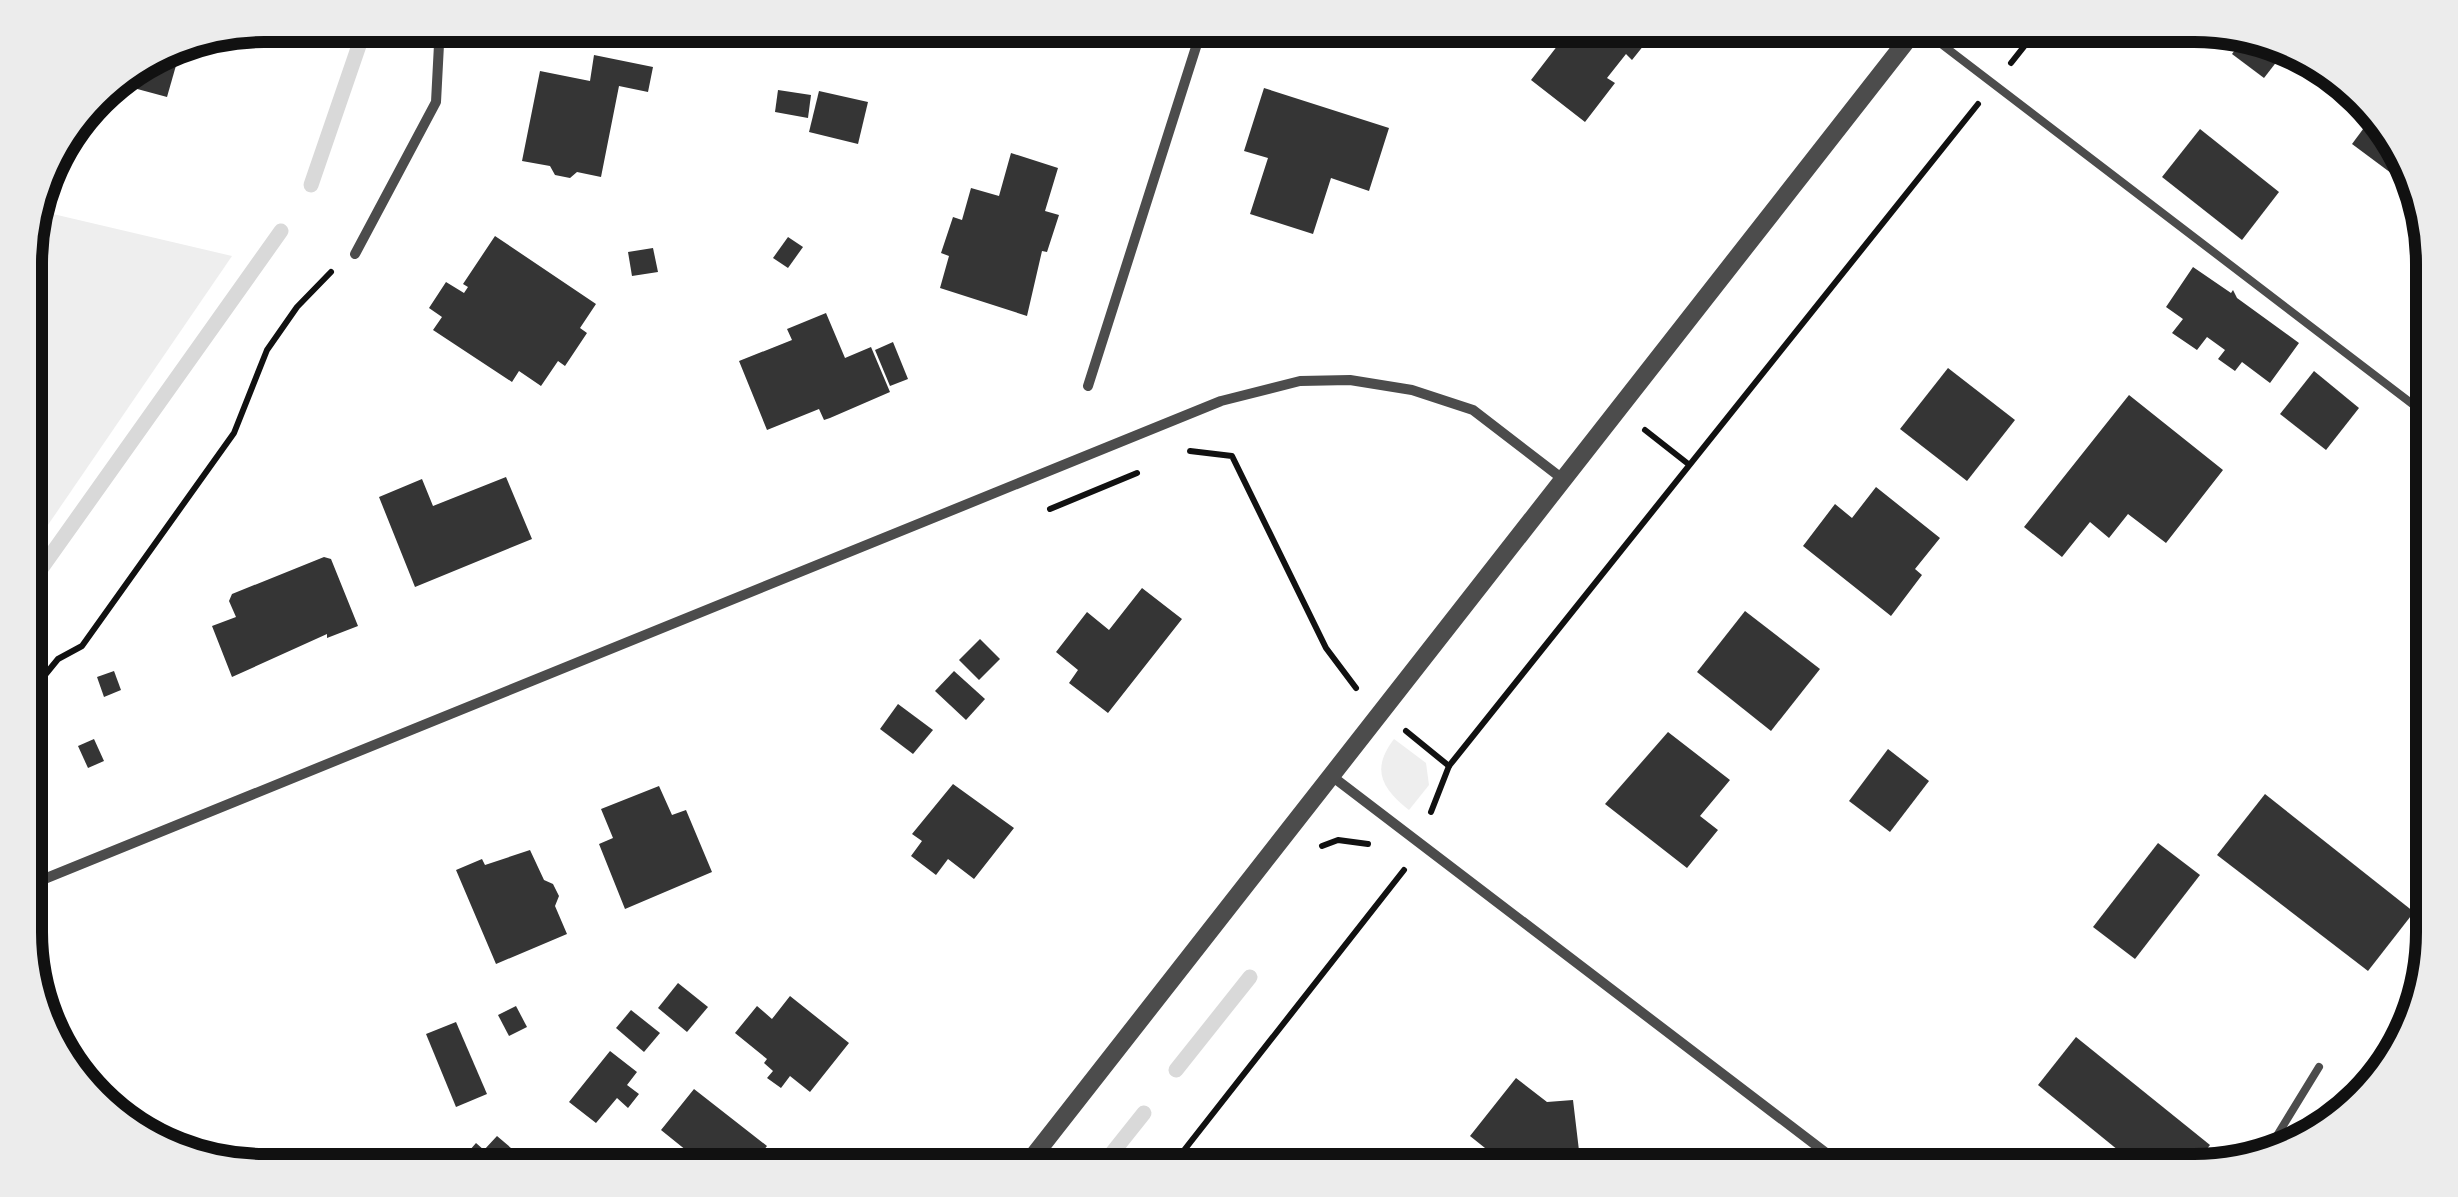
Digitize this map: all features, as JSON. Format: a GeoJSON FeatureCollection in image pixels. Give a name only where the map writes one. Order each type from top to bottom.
{"type":"FeatureCollection","features":[{"type":"Feature","properties":{"kind":"street"},"geometry":{"type":"LineString","coordinates":[[1035,1155],[1906,42]]}},
{"type":"Feature","properties":{"kind":"street"},"geometry":{"type":"LineString","coordinates":[[355,254],[436,102],[439,43]]}},
{"type":"Feature","properties":{"kind":"street"},"geometry":{"type":"LineString","coordinates":[[1088,386],[1197,43]]}},
{"type":"Feature","properties":{"kind":"street"},"geometry":{"type":"LineString","coordinates":[[42,880],[1237,397],[1300,381],[1350,380],[1412,390],[1473,410],[1564,480]]}},
{"type":"Feature","properties":{"kind":"street"},"geometry":{"type":"LineString","coordinates":[[1333,777],[1828,1154]]}},
{"type":"Feature","properties":{"kind":"lane"},"geometry":{"type":"LineString","coordinates":[[1940,42],[2416,407]]}},
{"type":"Feature","properties":{"kind":"lane"},"geometry":{"type":"LineString","coordinates":[[2275,1139],[2319,1067]]}},
{"type":"Feature","properties":{"kind":"path"},"geometry":{"type":"LineString","coordinates":[[1427,822],[1449,766],[1687,463],[2027,42]]}},
{"type":"Feature","properties":{"kind":"path"},"geometry":{"type":"LineString","coordinates":[[42,678],[58,659],[82,646],[191,498],[234,433],[255,372],[297,307],[329,273],[355,254]]}},
{"type":"Feature","properties":{"kind":"path"},"geometry":{"type":"LineString","coordinates":[[1640,426],[1687,463]]}},
{"type":"Feature","properties":{"kind":"path"},"geometry":{"type":"LineString","coordinates":[[1176,457],[1194,450],[1232,456],[1326,648],[1360,694]]}},
{"type":"Feature","properties":{"kind":"path"},"geometry":{"type":"LineString","coordinates":[[1050,509],[1140,472]]}},
{"type":"Feature","properties":{"kind":"path"},"geometry":{"type":"LineString","coordinates":[[1401,727],[1449,766]]}},
{"type":"Feature","properties":{"kind":"path"},"geometry":{"type":"LineString","coordinates":[[1320,846],[1338,840],[1372,844],[1383,852]]}},
{"type":"Feature","properties":{"kind":"path"},"geometry":{"type":"LineString","coordinates":[[1181,1155],[1405,868],[1394,860]]}},
{"type":"Feature","properties":{"kind":"shaded area"},"geometry":{"type":"Polygon","coordinates":[[[49,213],[232,256],[43,533],[43,250],[49,213]]]}},
{"type":"Feature","properties":{"kind":"shaded area"},"geometry":{"type":"Polygon","coordinates":[[[1394,739],[1426,763],[1429,785],[1409,810],[1382,778],[1383,760],[1394,739]]]}},
{"type":"Feature","properties":{"kind":"building"},"geometry":{"type":"Polygon","coordinates":[[[1554,42],[1646,42],[1632,60],[1626,54],[1607,78],[1615,83],[1585,122],[1531,80],[1558,45],[1554,42]]]}},
{"type":"Feature","properties":{"kind":"building"},"geometry":{"type":"Polygon","coordinates":[[[2237,47],[2279,59],[2264,78],[2232,54],[2237,47]]]}},
{"type":"Feature","properties":{"kind":"building"},"geometry":{"type":"Polygon","coordinates":[[[594,55],[653,67],[648,92],[619,86],[601,177],[577,172],[570,178],[555,175],[550,166],[522,161],[540,71],[590,81],[594,55]]]}},
{"type":"Feature","properties":{"kind":"building"},"geometry":{"type":"Polygon","coordinates":[[[178,60],[167,97],[131,87],[178,60]]]}},
{"type":"Feature","properties":{"kind":"building"},"geometry":{"type":"Polygon","coordinates":[[[1264,88],[1389,128],[1369,191],[1331,178],[1313,234],[1250,214],[1268,158],[1244,151],[1264,88]]]}},
{"type":"Feature","properties":{"kind":"building"},"geometry":{"type":"Polygon","coordinates":[[[778,90],[811,95],[808,118],[775,112],[778,90]]]}},
{"type":"Feature","properties":{"kind":"building"},"geometry":{"type":"Polygon","coordinates":[[[819,91],[868,102],[858,144],[809,132],[819,91]]]}},
{"type":"Feature","properties":{"kind":"building"},"geometry":{"type":"Polygon","coordinates":[[[2366,125],[2394,170],[2391,173],[2352,144],[2366,125]]]}},
{"type":"Feature","properties":{"kind":"building"},"geometry":{"type":"Polygon","coordinates":[[[2200,129],[2279,192],[2242,240],[2162,177],[2200,129]]]}},
{"type":"Feature","properties":{"kind":"building"},"geometry":{"type":"Polygon","coordinates":[[[1011,153],[1058,168],[1045,211],[1059,215],[1047,252],[1042,251],[1027,316],[940,288],[949,256],[941,253],[953,217],[962,220],[971,188],[999,196],[1011,153]]]}},
{"type":"Feature","properties":{"kind":"building"},"geometry":{"type":"Polygon","coordinates":[[[495,236],[596,304],[580,328],[587,333],[565,366],[558,361],[541,386],[519,371],[512,382],[433,330],[442,317],[429,308],[446,282],[464,293],[468,287],[463,284],[495,236]]]}},
{"type":"Feature","properties":{"kind":"building"},"geometry":{"type":"Polygon","coordinates":[[[788,237],[803,247],[788,268],[773,258],[788,237]]]}},
{"type":"Feature","properties":{"kind":"building"},"geometry":{"type":"Polygon","coordinates":[[[653,248],[658,272],[632,276],[628,252],[653,248]]]}},
{"type":"Feature","properties":{"kind":"building"},"geometry":{"type":"Polygon","coordinates":[[[2193,267],[2231,293],[2233,290],[2237,298],[2299,343],[2270,383],[2242,362],[2235,371],[2218,359],[2225,350],[2207,337],[2197,350],[2172,333],[2183,319],[2166,307],[2193,267]]]}},
{"type":"Feature","properties":{"kind":"building"},"geometry":{"type":"Polygon","coordinates":[[[826,313],[845,358],[871,347],[890,392],[824,420],[819,409],[767,430],[739,361],[792,340],[787,329],[826,313]]]}},
{"type":"Feature","properties":{"kind":"building"},"geometry":{"type":"Polygon","coordinates":[[[893,342],[908,379],[890,386],[875,350],[893,342]]]}},
{"type":"Feature","properties":{"kind":"building"},"geometry":{"type":"Polygon","coordinates":[[[1948,368],[2015,420],[1967,481],[1900,429],[1948,368]]]}},
{"type":"Feature","properties":{"kind":"building"},"geometry":{"type":"Polygon","coordinates":[[[2314,371],[2359,408],[2326,450],[2280,414],[2314,371]]]}},
{"type":"Feature","properties":{"kind":"building"},"geometry":{"type":"Polygon","coordinates":[[[2129,395],[2223,470],[2166,543],[2128,514],[2109,538],[2090,522],[2062,557],[2024,527],[2129,395]]]}},
{"type":"Feature","properties":{"kind":"building"},"geometry":{"type":"Polygon","coordinates":[[[506,477],[532,539],[415,587],[379,497],[422,479],[433,506],[506,477]]]}},
{"type":"Feature","properties":{"kind":"building"},"geometry":{"type":"Polygon","coordinates":[[[1876,487],[1940,538],[1915,569],[1922,575],[1891,616],[1803,546],[1835,504],[1852,518],[1876,487]]]}},
{"type":"Feature","properties":{"kind":"building"},"geometry":{"type":"Polygon","coordinates":[[[324,557],[331,559],[358,626],[327,638],[327,634],[232,677],[212,626],[236,617],[229,601],[232,594],[324,557]]]}},
{"type":"Feature","properties":{"kind":"building"},"geometry":{"type":"Polygon","coordinates":[[[1142,588],[1182,619],[1108,713],[1069,683],[1078,670],[1056,652],[1087,612],[1109,630],[1142,588]]]}},
{"type":"Feature","properties":{"kind":"building"},"geometry":{"type":"Polygon","coordinates":[[[1745,611],[1820,669],[1771,731],[1697,672],[1745,611]]]}},
{"type":"Feature","properties":{"kind":"building"},"geometry":{"type":"Polygon","coordinates":[[[980,639],[1000,659],[979,680],[959,660],[980,639]]]}},
{"type":"Feature","properties":{"kind":"building"},"geometry":{"type":"Polygon","coordinates":[[[114,671],[121,690],[104,697],[97,677],[114,671]]]}},
{"type":"Feature","properties":{"kind":"building"},"geometry":{"type":"Polygon","coordinates":[[[954,671],[985,699],[966,720],[935,691],[954,671]]]}},
{"type":"Feature","properties":{"kind":"building"},"geometry":{"type":"Polygon","coordinates":[[[898,704],[933,730],[913,754],[880,729],[898,704]]]}},
{"type":"Feature","properties":{"kind":"building"},"geometry":{"type":"Polygon","coordinates":[[[1668,732],[1730,780],[1700,816],[1718,830],[1687,868],[1605,804],[1668,732]]]}},
{"type":"Feature","properties":{"kind":"building"},"geometry":{"type":"Polygon","coordinates":[[[94,739],[104,761],[88,768],[78,746],[94,739]]]}},
{"type":"Feature","properties":{"kind":"building"},"geometry":{"type":"Polygon","coordinates":[[[1888,749],[1929,781],[1890,832],[1849,801],[1888,749]]]}},
{"type":"Feature","properties":{"kind":"building"},"geometry":{"type":"Polygon","coordinates":[[[953,784],[1014,828],[974,879],[948,859],[936,875],[911,856],[922,841],[912,834],[953,784]]]}},
{"type":"Feature","properties":{"kind":"building"},"geometry":{"type":"Polygon","coordinates":[[[659,786],[672,815],[686,810],[712,872],[625,909],[599,844],[613,838],[601,809],[659,786]]]}},
{"type":"Feature","properties":{"kind":"building"},"geometry":{"type":"Polygon","coordinates":[[[2265,794],[2414,912],[2368,971],[2217,855],[2265,794]]]}},
{"type":"Feature","properties":{"kind":"building"},"geometry":{"type":"Polygon","coordinates":[[[2158,843],[2200,875],[2135,959],[2093,927],[2158,843]]]}},
{"type":"Feature","properties":{"kind":"building"},"geometry":{"type":"Polygon","coordinates":[[[530,850],[544,880],[553,884],[559,896],[555,906],[567,934],[496,964],[456,870],[482,859],[485,865],[530,850]]]}},
{"type":"Feature","properties":{"kind":"building"},"geometry":{"type":"Polygon","coordinates":[[[678,983],[708,1007],[687,1032],[658,1008],[678,983]]]}},
{"type":"Feature","properties":{"kind":"building"},"geometry":{"type":"Polygon","coordinates":[[[790,996],[849,1043],[810,1092],[790,1076],[781,1088],[767,1078],[773,1071],[764,1063],[767,1059],[735,1033],[757,1006],[772,1019],[790,996]]]}},
{"type":"Feature","properties":{"kind":"building"},"geometry":{"type":"Polygon","coordinates":[[[516,1006],[527,1027],[509,1036],[498,1015],[516,1006]]]}},
{"type":"Feature","properties":{"kind":"building"},"geometry":{"type":"Polygon","coordinates":[[[631,1010],[660,1033],[644,1052],[616,1028],[631,1010]]]}},
{"type":"Feature","properties":{"kind":"building"},"geometry":{"type":"Polygon","coordinates":[[[456,1022],[487,1094],[456,1107],[426,1034],[456,1022]]]}},
{"type":"Feature","properties":{"kind":"building"},"geometry":{"type":"Polygon","coordinates":[[[2076,1037],[2210,1145],[2203,1154],[2123,1154],[2038,1085],[2076,1037]]]}},
{"type":"Feature","properties":{"kind":"building"},"geometry":{"type":"Polygon","coordinates":[[[610,1051],[637,1072],[627,1085],[639,1094],[628,1108],[617,1098],[596,1123],[569,1102],[610,1051]]]}},
{"type":"Feature","properties":{"kind":"building"},"geometry":{"type":"Polygon","coordinates":[[[1516,1078],[1547,1102],[1573,1100],[1579,1154],[1493,1154],[1470,1136],[1516,1078]]]}},
{"type":"Feature","properties":{"kind":"building"},"geometry":{"type":"Polygon","coordinates":[[[694,1089],[767,1146],[760,1155],[692,1155],[661,1130],[694,1089]]]}},
{"type":"Feature","properties":{"kind":"building"},"geometry":{"type":"Polygon","coordinates":[[[497,1136],[519,1155],[466,1155],[476,1143],[484,1150],[497,1136]]]}},
{"type":"Feature","properties":{"kind":"waterway"},"geometry":{"type":"LineString","coordinates":[[311,185],[360,43]]}},
{"type":"Feature","properties":{"kind":"waterway"},"geometry":{"type":"LineString","coordinates":[[43,567],[281,231]]}},
{"type":"Feature","properties":{"kind":"waterway"},"geometry":{"type":"LineString","coordinates":[[1176,1070],[1250,977]]}},
{"type":"Feature","properties":{"kind":"waterway"},"geometry":{"type":"LineString","coordinates":[[1111,1155],[1144,1113]]}}]}
